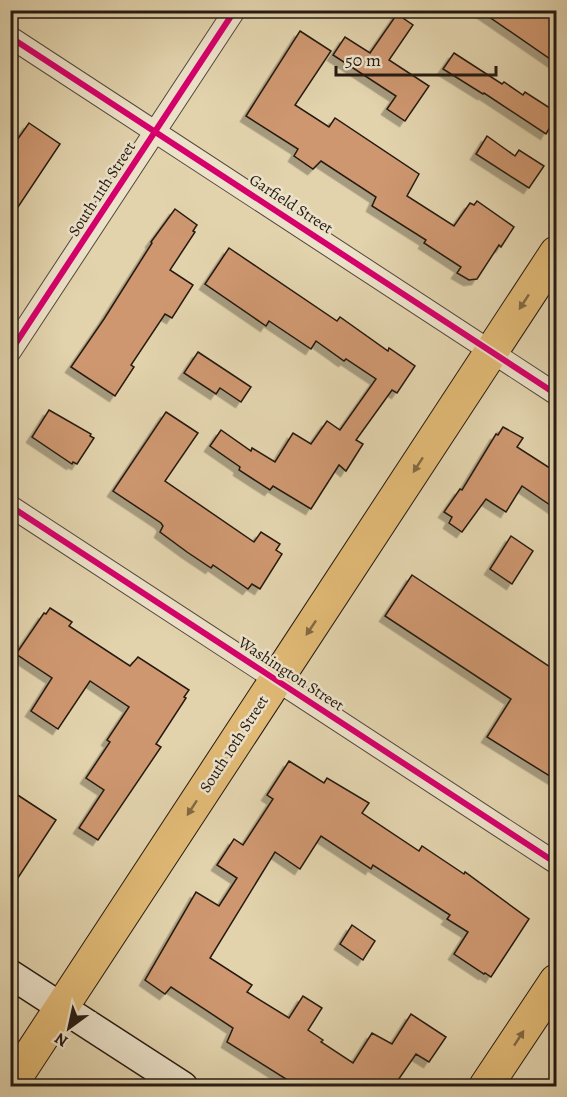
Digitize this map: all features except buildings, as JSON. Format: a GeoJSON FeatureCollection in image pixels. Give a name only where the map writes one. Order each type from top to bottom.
{"type":"FeatureCollection","features":[{"type":"Feature","properties":{"kind":"main road","name":"South 10th Street"},"geometry":{"type":"LineString","coordinates":[[10,1086],[556,253]]}},
{"type":"Feature","properties":{"kind":"main road"},"geometry":{"type":"LineString","coordinates":[[10,974],[183,1086]]}},
{"type":"Feature","properties":{"kind":"main road"},"geometry":{"type":"LineString","coordinates":[[486,1086],[556,981]]}},
{"type":"Feature","properties":{"kind":"street","name":"South 11th Street"},"geometry":{"type":"LineString","coordinates":[[10,352],[235,10]]}},
{"type":"Feature","properties":{"kind":"street","name":"Garfield Street"},"geometry":{"type":"LineString","coordinates":[[10,37],[556,394]]}},
{"type":"Feature","properties":{"kind":"street","name":"Washington Street"},"geometry":{"type":"LineString","coordinates":[[10,506],[556,863]]}},
{"type":"Feature","properties":{"kind":"cycle path"},"geometry":{"type":"LineString","coordinates":[[10,352],[235,10]]}},
{"type":"Feature","properties":{"kind":"cycle path"},"geometry":{"type":"LineString","coordinates":[[10,37],[556,394]]}},
{"type":"Feature","properties":{"kind":"cycle path"},"geometry":{"type":"LineString","coordinates":[[10,506],[556,863]]}}]}
